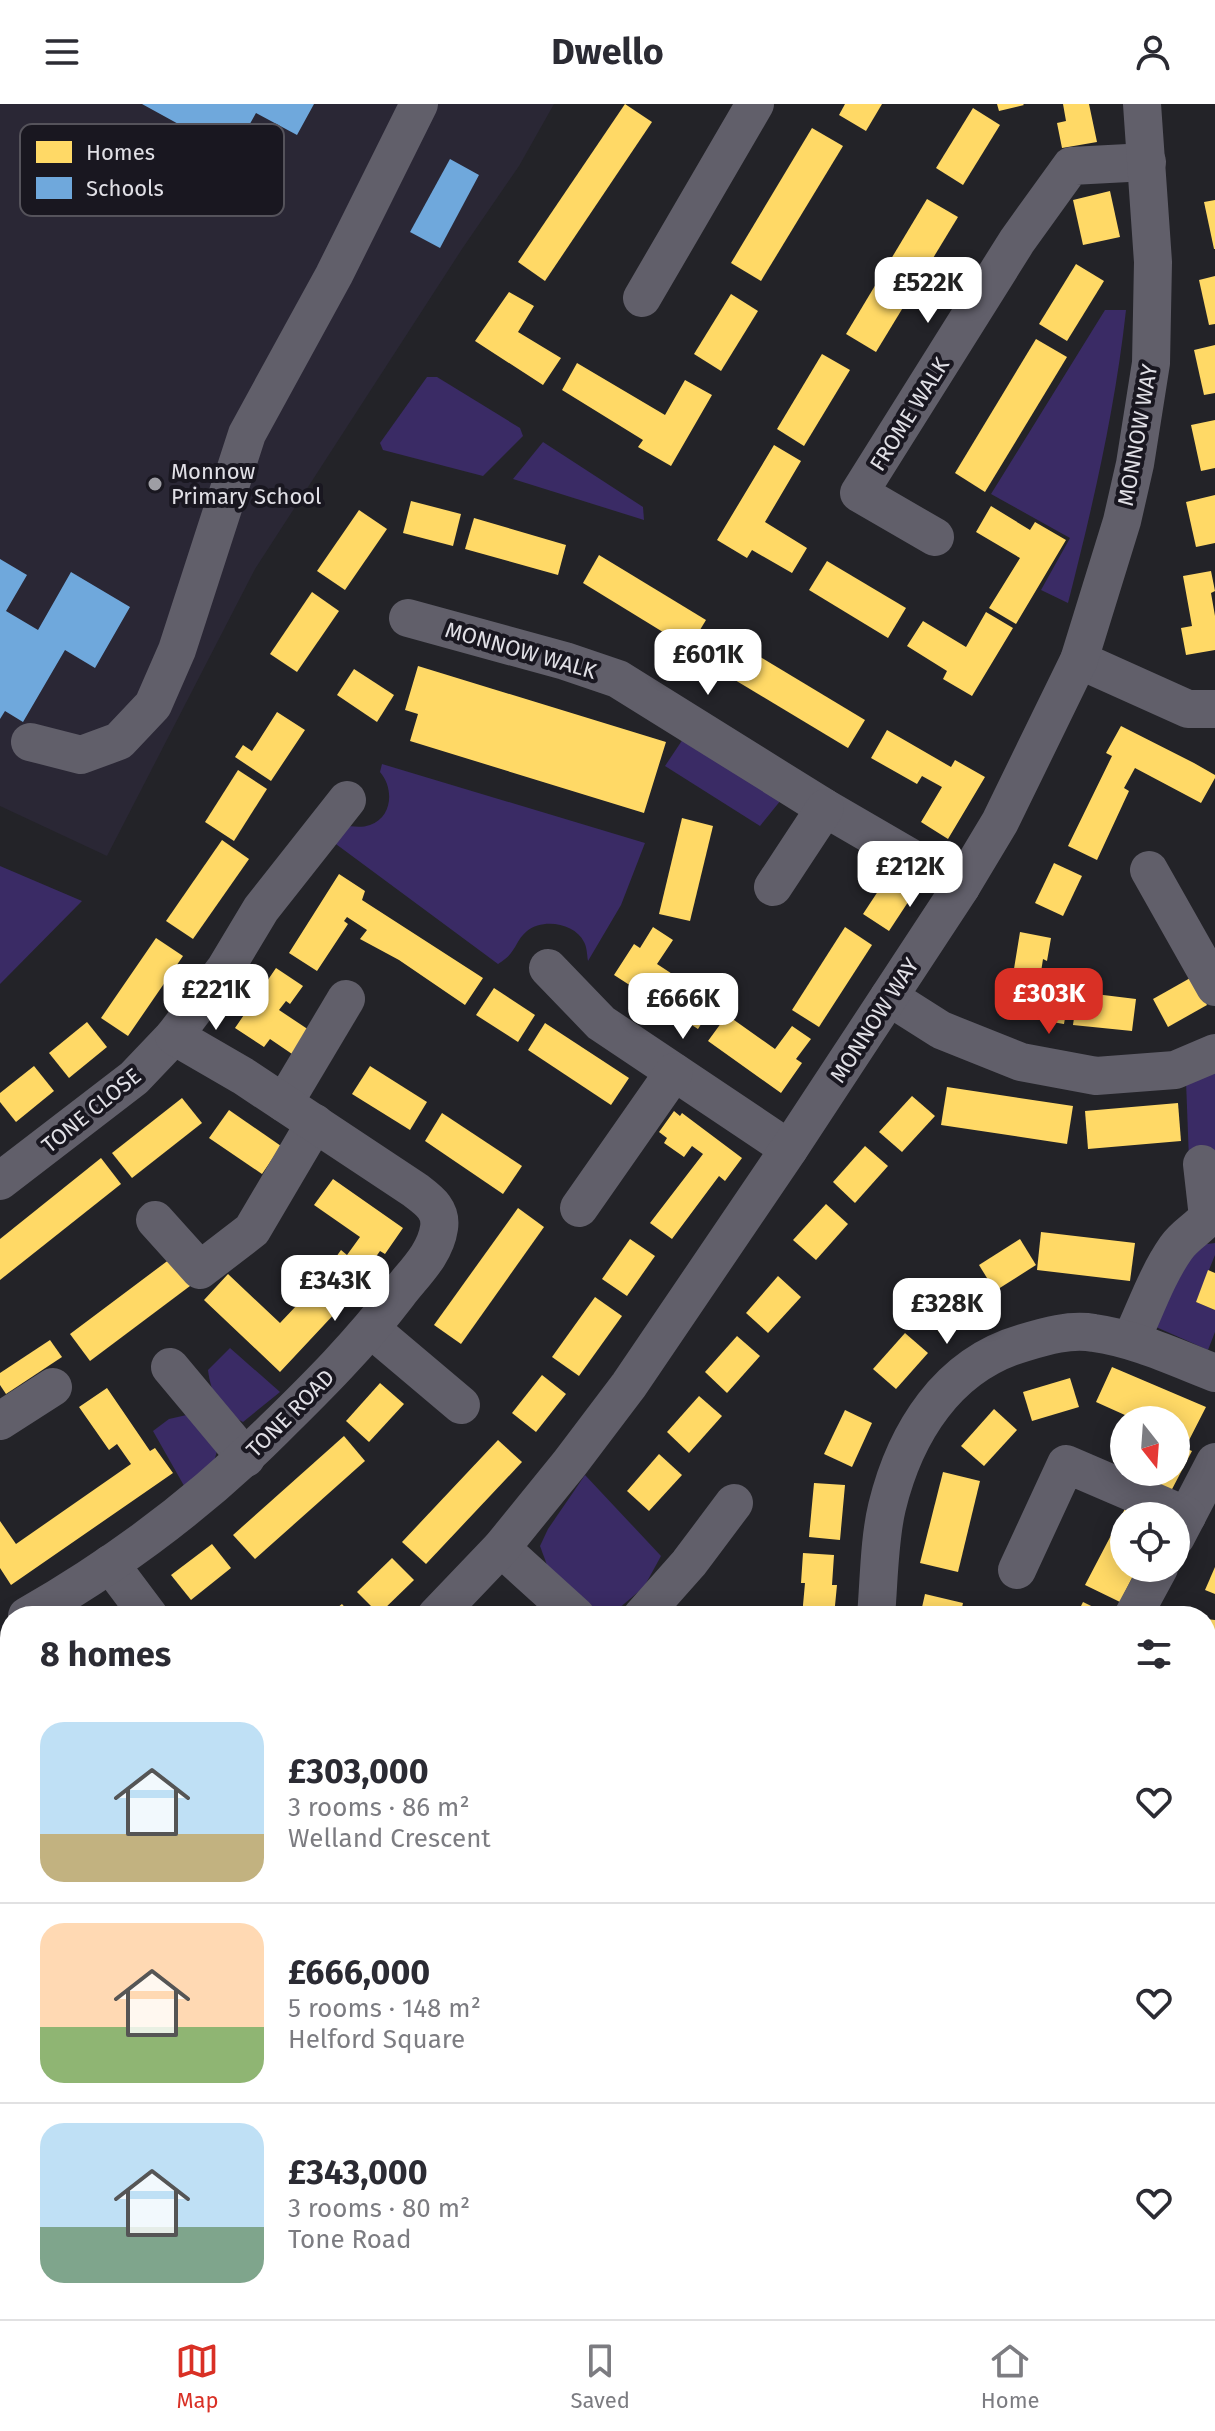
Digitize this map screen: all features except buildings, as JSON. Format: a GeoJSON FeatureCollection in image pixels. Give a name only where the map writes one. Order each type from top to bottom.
{"type":"FeatureCollection","features":[{"type":"Feature","properties":{"kind":"street"},"geometry":{"type":"LineString","coordinates":[[30,742],[81,755],[119,741],[153,705],[177,650],[247,434],[334,275],[419,104]]}},
{"type":"Feature","properties":{"kind":"street"},"geometry":{"type":"LineString","coordinates":[[642,298],[755,104]]}},
{"type":"Feature","properties":{"kind":"street","name":"MONNOW WAY"},"geometry":{"type":"LineString","coordinates":[[446,1606],[501,1548],[629,1385],[789,1149],[961,887],[1000,822],[1079,660],[1122,521],[1135,464],[1151,363],[1153,262],[1142,104]]}},
{"type":"Feature","properties":{"kind":"street","name":"FROME WALK"},"geometry":{"type":"LineString","coordinates":[[935,537],[859,493],[1017,241],[1071,166],[1147,162]]}},
{"type":"Feature","properties":{"kind":"street","name":"MONNOW WALK"},"geometry":{"type":"LineString","coordinates":[[408,618],[565,661],[618,679],[825,808],[961,887]]}},
{"type":"Feature","properties":{"kind":"street"},"geometry":{"type":"LineString","coordinates":[[1079,660],[1188,709],[1215,709]]}},
{"type":"Feature","properties":{"kind":"street","name":"TONE CLOSE"},"geometry":{"type":"LineString","coordinates":[[0,1181],[134,1078],[174,1036],[225,969],[261,909],[347,800]]}},
{"type":"Feature","properties":{"kind":"street"},"geometry":{"type":"LineString","coordinates":[[773,887],[825,808]]}},
{"type":"Feature","properties":{"kind":"street"},"geometry":{"type":"LineString","coordinates":[[1149,870],[1215,987]]}},
{"type":"Feature","properties":{"kind":"street"},"geometry":{"type":"LineString","coordinates":[[548,968],[601,1023],[789,1149]]}},
{"type":"Feature","properties":{"kind":"street"},"geometry":{"type":"LineString","coordinates":[[889,997],[941,1030],[1021,1062],[1096,1076],[1175,1070],[1215,1053]]}},
{"type":"Feature","properties":{"kind":"street"},"geometry":{"type":"LineString","coordinates":[[284,1103],[346,999]]}},
{"type":"Feature","properties":{"kind":"street","name":"TONE ROAD"},"geometry":{"type":"LineString","coordinates":[[43,1606],[177,1518],[246,1458],[309,1397],[371,1329],[432,1251],[440,1225],[435,1206],[315,1123],[174,1036]]}},
{"type":"Feature","properties":{"kind":"street"},"geometry":{"type":"LineString","coordinates":[[579,1208],[674,1072]]}},
{"type":"Feature","properties":{"kind":"street"},"geometry":{"type":"LineString","coordinates":[[155,1220],[200,1270],[252,1230],[315,1123]]}},
{"type":"Feature","properties":{"kind":"street"},"geometry":{"type":"LineString","coordinates":[[1131,1340],[1175,1248],[1208,1217],[1202,1164]]}},
{"type":"Feature","properties":{"kind":"street"},"geometry":{"type":"LineString","coordinates":[[371,1329],[461,1405]]}},
{"type":"Feature","properties":{"kind":"street"},"geometry":{"type":"LineString","coordinates":[[877,1606],[886,1509],[905,1450],[943,1392],[966,1370],[997,1350],[1053,1334],[1091,1332],[1131,1340],[1215,1373]]}},
{"type":"Feature","properties":{"kind":"street"},"geometry":{"type":"LineString","coordinates":[[170,1367],[246,1458]]}},
{"type":"Feature","properties":{"kind":"street"},"geometry":{"type":"LineString","coordinates":[[0,1421],[53,1387]]}},
{"type":"Feature","properties":{"kind":"street"},"geometry":{"type":"LineString","coordinates":[[1190,1510],[1215,1462]]}},
{"type":"Feature","properties":{"kind":"street"},"geometry":{"type":"LineString","coordinates":[[1017,1570],[1066,1464],[1137,1502]]}},
{"type":"Feature","properties":{"kind":"street"},"geometry":{"type":"LineString","coordinates":[[651,1606],[689,1563],[734,1503]]}},
{"type":"Feature","properties":{"kind":"street"},"geometry":{"type":"LineString","coordinates":[[501,1548],[565,1606]]}},
{"type":"Feature","properties":{"kind":"street"},"geometry":{"type":"LineString","coordinates":[[110,1564],[142,1606]]}},
{"type":"Feature","properties":{"kind":"street"},"geometry":{"type":"LineString","coordinates":[[1138,1606],[1151,1582]]}},
{"type":"Feature","properties":{"kind":"shaded area","name":"Monnow Primary School"},"geometry":{"type":"Polygon","coordinates":[[[0,104],[554,104],[519,166],[255,569],[107,856],[0,806],[0,104]]]}},
{"type":"Feature","properties":{"kind":"shaded area"},"geometry":{"type":"Polygon","coordinates":[[[1105,310],[1126,310],[1102,457],[1068,603],[1041,590],[1070,538],[991,494],[1105,310]]]}},
{"type":"Feature","properties":{"kind":"shaded area"},"geometry":{"type":"Polygon","coordinates":[[[427,377],[437,377],[520,428],[523,436],[483,476],[383,450],[380,443],[427,377]]]}},
{"type":"Feature","properties":{"kind":"shaded area"},"geometry":{"type":"Polygon","coordinates":[[[543,442],[643,507],[644,520],[513,479],[543,442]]]}},
{"type":"Feature","properties":{"kind":"shaded area"},"geometry":{"type":"Polygon","coordinates":[[[687,733],[785,795],[760,826],[665,766],[687,733]]]}},
{"type":"Feature","properties":{"kind":"shaded area"},"geometry":{"type":"Polygon","coordinates":[[[382,764],[645,843],[621,905],[588,961],[586,946],[574,930],[550,924],[527,931],[509,956],[498,964],[321,833],[339,826],[366,826],[383,816],[389,794],[380,772],[382,764]]]}},
{"type":"Feature","properties":{"kind":"shaded area"},"geometry":{"type":"Polygon","coordinates":[[[0,866],[82,901],[0,984],[0,866]]]}},
{"type":"Feature","properties":{"kind":"shaded area"},"geometry":{"type":"Polygon","coordinates":[[[1215,1069],[1215,1157],[1189,1160],[1186,1081],[1215,1069]]]}},
{"type":"Feature","properties":{"kind":"shaded area"},"geometry":{"type":"Polygon","coordinates":[[[1215,1243],[1215,1255],[1196,1302],[1215,1310],[1215,1332],[1208,1350],[1147,1323],[1191,1246],[1215,1243]]]}},
{"type":"Feature","properties":{"kind":"shaded area"},"geometry":{"type":"Polygon","coordinates":[[[230,1348],[280,1392],[243,1422],[223,1407],[209,1379],[208,1370],[230,1348]]]}},
{"type":"Feature","properties":{"kind":"shaded area"},"geometry":{"type":"Polygon","coordinates":[[[191,1414],[217,1451],[213,1465],[187,1491],[153,1431],[169,1419],[191,1414]]]}},
{"type":"Feature","properties":{"kind":"shaded area"},"geometry":{"type":"Polygon","coordinates":[[[585,1475],[661,1556],[644,1587],[622,1606],[591,1606],[547,1565],[540,1546],[585,1475]]]}},
{"type":"Feature","properties":{"kind":"place","name":"Monnow Primary School"},"geometry":{"type":"Point","coordinates":[155,484]}}]}
